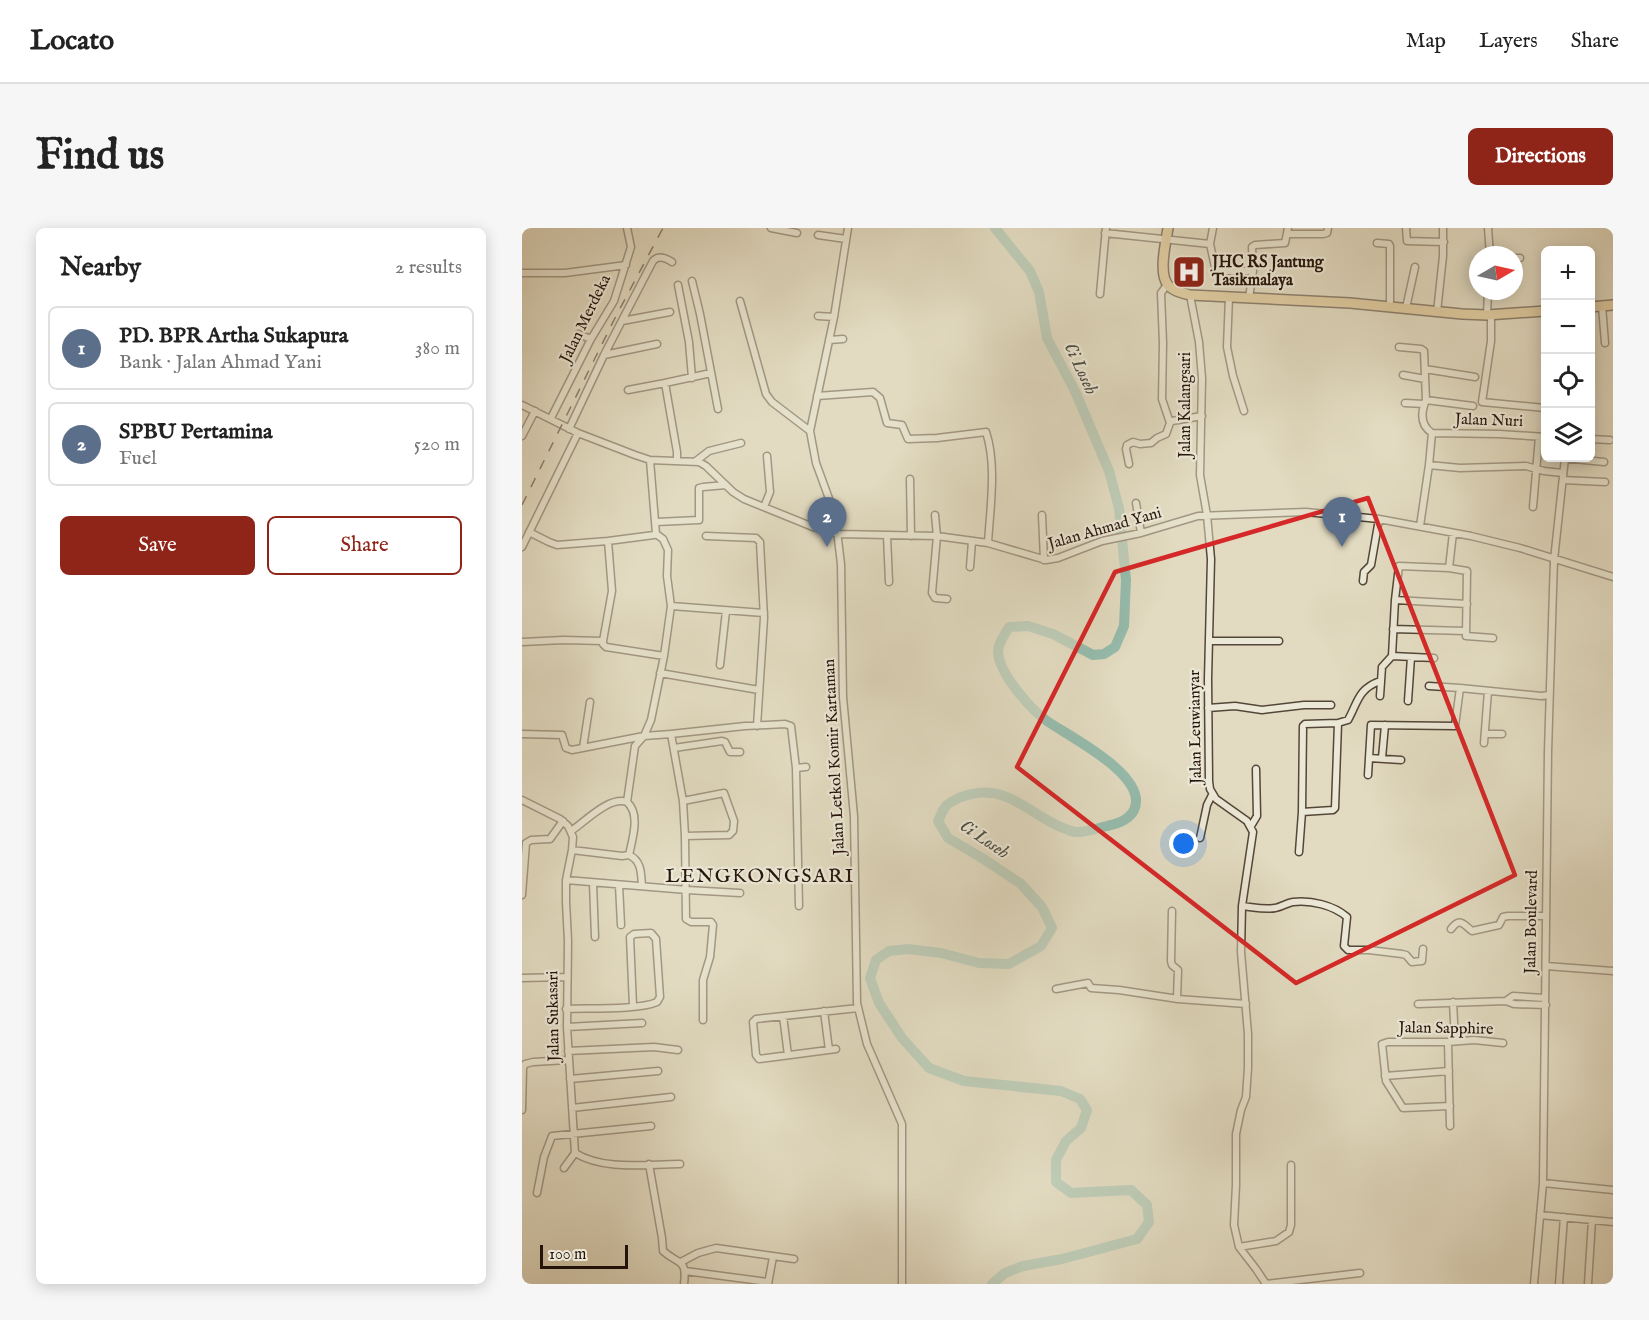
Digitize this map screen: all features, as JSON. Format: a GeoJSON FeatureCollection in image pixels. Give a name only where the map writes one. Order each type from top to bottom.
{"type":"FeatureCollection","features":[{"type":"Feature","properties":{"kind":"highway"},"geometry":{"type":"LineString","coordinates":[[1168,228],[1163,264],[1165,279],[1167,285],[1190,295],[1390,306],[1489,315],[1541,311]]}},
{"type":"Feature","properties":{"kind":"highway"},"geometry":{"type":"LineString","coordinates":[[1595,307],[1613,305]]}},
{"type":"Feature","properties":{"kind":"street","name":"Jalan Merdeka"},"geometry":{"type":"LineString","coordinates":[[554,420],[591,339],[614,301],[631,247],[627,228]]}},
{"type":"Feature","properties":{"kind":"street"},"geometry":{"type":"LineString","coordinates":[[771,228],[797,233]]}},
{"type":"Feature","properties":{"kind":"street","name":"Jalan Letkol Komir Kartaman"},"geometry":{"type":"LineString","coordinates":[[848,228],[834,317],[810,431],[816,463],[832,506],[838,534],[842,576],[843,697],[854,816],[858,1008],[867,1044],[902,1124],[902,1284]]}},
{"type":"Feature","properties":{"kind":"street"},"geometry":{"type":"LineString","coordinates":[[1213,228],[1209,244],[1213,262],[1218,269],[1253,271]]}},
{"type":"Feature","properties":{"kind":"street"},"geometry":{"type":"LineString","coordinates":[[1249,298],[1253,271],[1253,246],[1286,243],[1288,231],[1323,234],[1327,233],[1328,228]]}},
{"type":"Feature","properties":{"kind":"street"},"geometry":{"type":"LineString","coordinates":[[1406,228],[1407,241],[1444,242]]}},
{"type":"Feature","properties":{"kind":"street"},"geometry":{"type":"LineString","coordinates":[[1437,312],[1444,242],[1443,228]]}},
{"type":"Feature","properties":{"kind":"street"},"geometry":{"type":"LineString","coordinates":[[1488,228],[1489,246]]}},
{"type":"Feature","properties":{"kind":"street"},"geometry":{"type":"LineString","coordinates":[[1100,294],[1106,231],[1131,237],[1209,244]]}},
{"type":"Feature","properties":{"kind":"street"},"geometry":{"type":"LineString","coordinates":[[818,235],[846,239]]}},
{"type":"Feature","properties":{"kind":"street"},"geometry":{"type":"LineString","coordinates":[[1377,243],[1390,246],[1390,306]]}},
{"type":"Feature","properties":{"kind":"street"},"geometry":{"type":"LineString","coordinates":[[570,429],[604,355],[655,259],[665,258],[672,262]]}},
{"type":"Feature","properties":{"kind":"street"},"geometry":{"type":"LineString","coordinates":[[522,273],[565,273],[626,265]]}},
{"type":"Feature","properties":{"kind":"street"},"geometry":{"type":"LineString","coordinates":[[1406,308],[1415,267]]}},
{"type":"Feature","properties":{"kind":"street"},"geometry":{"type":"LineString","coordinates":[[692,281],[718,409]]}},
{"type":"Feature","properties":{"kind":"street"},"geometry":{"type":"LineString","coordinates":[[678,285],[689,342],[692,378]]}},
{"type":"Feature","properties":{"kind":"street"},"geometry":{"type":"LineString","coordinates":[[1129,464],[1127,445],[1133,442],[1151,443],[1166,434],[1170,423],[1162,399],[1161,293],[1167,285]]}},
{"type":"Feature","properties":{"kind":"street","name":"Jalan Kalangsari"},"geometry":{"type":"LineString","coordinates":[[1190,295],[1202,378],[1200,475],[1207,515]]}},
{"type":"Feature","properties":{"kind":"street"},"geometry":{"type":"LineString","coordinates":[[1229,297],[1227,347],[1244,411]]}},
{"type":"Feature","properties":{"kind":"street"},"geometry":{"type":"LineString","coordinates":[[1488,300],[1491,341],[1482,402],[1541,408]]}},
{"type":"Feature","properties":{"kind":"street"},"geometry":{"type":"LineString","coordinates":[[740,302],[766,394],[772,402],[810,431]]}},
{"type":"Feature","properties":{"kind":"street"},"geometry":{"type":"LineString","coordinates":[[1602,306],[1605,343]]}},
{"type":"Feature","properties":{"kind":"street"},"geometry":{"type":"LineString","coordinates":[[622,321],[670,312]]}},
{"type":"Feature","properties":{"kind":"street"},"geometry":{"type":"LineString","coordinates":[[818,316],[834,317]]}},
{"type":"Feature","properties":{"kind":"street"},"geometry":{"type":"LineString","coordinates":[[578,334],[591,339]]}},
{"type":"Feature","properties":{"kind":"street"},"geometry":{"type":"LineString","coordinates":[[829,340],[843,339]]}},
{"type":"Feature","properties":{"kind":"street"},"geometry":{"type":"LineString","coordinates":[[604,355],[657,344]]}},
{"type":"Feature","properties":{"kind":"street"},"geometry":{"type":"LineString","coordinates":[[1399,347],[1423,350],[1425,369],[1423,425],[1432,433],[1420,526]]}},
{"type":"Feature","properties":{"kind":"street"},"geometry":{"type":"LineString","coordinates":[[1425,369],[1475,377]]}},
{"type":"Feature","properties":{"kind":"street"},"geometry":{"type":"LineString","coordinates":[[628,390],[711,373]]}},
{"type":"Feature","properties":{"kind":"street"},"geometry":{"type":"LineString","coordinates":[[1403,375],[1425,379]]}},
{"type":"Feature","properties":{"kind":"street"},"geometry":{"type":"LineString","coordinates":[[665,383],[677,461]]}},
{"type":"Feature","properties":{"kind":"street"},"geometry":{"type":"LineString","coordinates":[[817,396],[873,392],[880,398],[888,424],[887,432]]}},
{"type":"Feature","properties":{"kind":"street"},"geometry":{"type":"LineString","coordinates":[[1406,403],[1425,402],[1473,406]]}},
{"type":"Feature","properties":{"kind":"street"},"geometry":{"type":"LineString","coordinates":[[522,405],[578,433],[650,460],[696,461],[708,451],[741,443]]}},
{"type":"Feature","properties":{"kind":"street"},"geometry":{"type":"LineString","coordinates":[[522,436],[535,411]]}},
{"type":"Feature","properties":{"kind":"street"},"geometry":{"type":"LineString","coordinates":[[1170,423],[1202,416]]}},
{"type":"Feature","properties":{"kind":"street"},"geometry":{"type":"LineString","coordinates":[[888,424],[902,425],[907,438],[910,439],[987,433],[992,479],[988,543]]}},
{"type":"Feature","properties":{"kind":"street"},"geometry":{"type":"LineString","coordinates":[[522,547],[578,433]]}},
{"type":"Feature","properties":{"kind":"street","name":"Jalan Nuri"},"geometry":{"type":"LineString","coordinates":[[1432,433],[1541,437]]}},
{"type":"Feature","properties":{"kind":"street"},"geometry":{"type":"LineString","coordinates":[[1595,440],[1610,440]]}},
{"type":"Feature","properties":{"kind":"street"},"geometry":{"type":"LineString","coordinates":[[1533,507],[1535,468],[1541,441]]}},
{"type":"Feature","properties":{"kind":"street"},"geometry":{"type":"LineString","coordinates":[[764,507],[770,492],[766,456]]}},
{"type":"Feature","properties":{"kind":"street"},"geometry":{"type":"LineString","coordinates":[[650,460],[656,534]]}},
{"type":"Feature","properties":{"kind":"street","name":"Jalan Ahmad Yani"},"geometry":{"type":"LineString","coordinates":[[696,461],[706,466],[744,499],[817,529],[838,534],[937,536],[988,543],[1044,560],[1058,558],[1092,544],[1141,533],[1194,516],[1306,512],[1379,519],[1453,532],[1520,548],[1613,577]]}},
{"type":"Feature","properties":{"kind":"street"},"geometry":{"type":"LineString","coordinates":[[1595,461],[1604,462]]}},
{"type":"Feature","properties":{"kind":"street","name":"Jalan Boulevard"},"geometry":{"type":"LineString","coordinates":[[1534,1284],[1543,1183],[1549,695],[1554,560],[1564,462]]}},
{"type":"Feature","properties":{"kind":"street"},"geometry":{"type":"LineString","coordinates":[[1429,465],[1460,468],[1508,465],[1535,468],[1563,477],[1605,482]]}},
{"type":"Feature","properties":{"kind":"street"},"geometry":{"type":"LineString","coordinates":[[910,479],[911,536]]}},
{"type":"Feature","properties":{"kind":"street"},"geometry":{"type":"LineString","coordinates":[[656,522],[699,520],[699,488],[726,485]]}},
{"type":"Feature","properties":{"kind":"street"},"geometry":{"type":"LineString","coordinates":[[1136,502],[1141,533]]}},
{"type":"Feature","properties":{"kind":"street"},"geometry":{"type":"LineString","coordinates":[[935,515],[937,536],[932,593],[934,598],[947,599]]}},
{"type":"Feature","properties":{"kind":"street"},"geometry":{"type":"LineString","coordinates":[[1042,515],[1044,560]]}},
{"type":"Feature","properties":{"kind":"street","name":"Jalan Leuwianyar"},"geometry":{"type":"LineString","coordinates":[[1207,515],[1212,579],[1208,708],[1209,781],[1212,795],[1251,826]]}},
{"type":"Feature","properties":{"kind":"street"},"geometry":{"type":"LineString","coordinates":[[1363,581],[1364,572],[1371,565],[1379,519]]}},
{"type":"Feature","properties":{"kind":"street"},"geometry":{"type":"LineString","coordinates":[[529,532],[554,544],[608,541],[656,534],[663,539],[668,550],[667,576],[671,606],[664,656],[651,720],[644,736],[635,746],[627,802]]}},
{"type":"Feature","properties":{"kind":"street"},"geometry":{"type":"LineString","coordinates":[[1449,568],[1453,532]]}},
{"type":"Feature","properties":{"kind":"street"},"geometry":{"type":"LineString","coordinates":[[706,536],[756,537],[759,539],[764,613],[757,726]]}},
{"type":"Feature","properties":{"kind":"street"},"geometry":{"type":"LineString","coordinates":[[887,536],[890,582]]}},
{"type":"Feature","properties":{"kind":"street"},"geometry":{"type":"LineString","coordinates":[[608,541],[612,591],[603,644],[606,647],[664,656]]}},
{"type":"Feature","properties":{"kind":"street"},"geometry":{"type":"LineString","coordinates":[[970,567],[972,541]]}},
{"type":"Feature","properties":{"kind":"street"},"geometry":{"type":"LineString","coordinates":[[1380,696],[1382,667],[1392,656],[1399,566],[1449,568],[1467,572],[1465,631],[1467,637],[1494,638]]}},
{"type":"Feature","properties":{"kind":"street"},"geometry":{"type":"LineString","coordinates":[[1395,600],[1467,604]]}},
{"type":"Feature","properties":{"kind":"street"},"geometry":{"type":"LineString","coordinates":[[671,606],[764,613]]}},
{"type":"Feature","properties":{"kind":"street"},"geometry":{"type":"LineString","coordinates":[[720,665],[726,610]]}},
{"type":"Feature","properties":{"kind":"street"},"geometry":{"type":"LineString","coordinates":[[1394,628],[1465,631]]}},
{"type":"Feature","properties":{"kind":"street"},"geometry":{"type":"LineString","coordinates":[[522,642],[603,641]]}},
{"type":"Feature","properties":{"kind":"street"},"geometry":{"type":"LineString","coordinates":[[1209,641],[1279,641]]}},
{"type":"Feature","properties":{"kind":"street"},"geometry":{"type":"LineString","coordinates":[[1392,656],[1434,658]]}},
{"type":"Feature","properties":{"kind":"street"},"geometry":{"type":"LineString","coordinates":[[1408,701],[1411,657]]}},
{"type":"Feature","properties":{"kind":"street"},"geometry":{"type":"LineString","coordinates":[[660,673],[759,690]]}},
{"type":"Feature","properties":{"kind":"street"},"geometry":{"type":"LineString","coordinates":[[1299,852],[1303,726],[1348,720],[1366,687],[1380,681]]}},
{"type":"Feature","properties":{"kind":"street"},"geometry":{"type":"LineString","coordinates":[[1429,686],[1549,695]]}},
{"type":"Feature","properties":{"kind":"street"},"geometry":{"type":"LineString","coordinates":[[1368,775],[1370,726],[1455,726],[1460,688]]}},
{"type":"Feature","properties":{"kind":"street"},"geometry":{"type":"LineString","coordinates":[[1484,743],[1488,691]]}},
{"type":"Feature","properties":{"kind":"street"},"geometry":{"type":"LineString","coordinates":[[583,748],[590,702]]}},
{"type":"Feature","properties":{"kind":"street"},"geometry":{"type":"LineString","coordinates":[[1208,708],[1235,706],[1262,710],[1290,706],[1332,705]]}},
{"type":"Feature","properties":{"kind":"street"},"geometry":{"type":"LineString","coordinates":[[1302,812],[1335,808],[1338,723]]}},
{"type":"Feature","properties":{"kind":"street"},"geometry":{"type":"LineString","coordinates":[[522,734],[561,735],[564,736],[567,749],[574,750],[644,736],[788,724],[791,726],[796,768],[799,906]]}},
{"type":"Feature","properties":{"kind":"street"},"geometry":{"type":"LineString","coordinates":[[1382,758],[1384,725]]}},
{"type":"Feature","properties":{"kind":"street"},"geometry":{"type":"LineString","coordinates":[[671,734],[683,801],[687,919],[691,922],[711,922],[713,925],[710,957],[703,980],[703,1020]]}},
{"type":"Feature","properties":{"kind":"street"},"geometry":{"type":"LineString","coordinates":[[1485,734],[1502,734]]}},
{"type":"Feature","properties":{"kind":"street"},"geometry":{"type":"LineString","coordinates":[[674,748],[722,741],[725,742],[730,752],[740,752]]}},
{"type":"Feature","properties":{"kind":"street"},"geometry":{"type":"LineString","coordinates":[[1369,758],[1401,760]]}},
{"type":"Feature","properties":{"kind":"street"},"geometry":{"type":"LineString","coordinates":[[796,768],[806,767]]}},
{"type":"Feature","properties":{"kind":"street"},"geometry":{"type":"LineString","coordinates":[[1256,769],[1257,816],[1251,826],[1253,837],[1241,918],[1248,1068],[1246,1097],[1236,1134],[1233,1219],[1235,1233],[1239,1247],[1266,1284],[1360,1273]]}},
{"type":"Feature","properties":{"kind":"street"},"geometry":{"type":"LineString","coordinates":[[683,801],[724,793],[734,824],[733,831],[729,835],[685,836]]}},
{"type":"Feature","properties":{"kind":"street"},"geometry":{"type":"LineString","coordinates":[[1200,838],[1207,805],[1212,795]]}},
{"type":"Feature","properties":{"kind":"street"},"geometry":{"type":"LineString","coordinates":[[522,800],[555,815],[571,831],[609,804],[617,801],[627,802],[633,809],[634,817],[629,855]]}},
{"type":"Feature","properties":{"kind":"street"},"geometry":{"type":"LineString","coordinates":[[522,895],[526,843],[531,840],[550,839],[563,821]]}},
{"type":"Feature","properties":{"kind":"street","name":"Jalan Sukasari"},"geometry":{"type":"LineString","coordinates":[[571,831],[572,850],[566,880],[568,941],[566,1009],[575,1153]]}},
{"type":"Feature","properties":{"kind":"street"},"geometry":{"type":"LineString","coordinates":[[572,850],[618,856],[629,855],[635,858],[638,862],[642,886]]}},
{"type":"Feature","properties":{"kind":"street"},"geometry":{"type":"LineString","coordinates":[[566,880],[740,892]]}},
{"type":"Feature","properties":{"kind":"street"},"geometry":{"type":"LineString","coordinates":[[593,883],[595,937]]}},
{"type":"Feature","properties":{"kind":"street"},"geometry":{"type":"LineString","coordinates":[[619,885],[621,925]]}},
{"type":"Feature","properties":{"kind":"street"},"geometry":{"type":"LineString","coordinates":[[1242,906],[1262,909],[1293,902],[1327,906],[1347,917],[1344,946],[1346,949],[1402,954],[1412,962],[1422,961],[1423,949]]}},
{"type":"Feature","properties":{"kind":"street"},"geometry":{"type":"LineString","coordinates":[[1172,910],[1171,961],[1178,970],[1177,999]]}},
{"type":"Feature","properties":{"kind":"street"},"geometry":{"type":"LineString","coordinates":[[1451,929],[1461,922],[1474,931],[1499,925],[1504,917],[1546,916]]}},
{"type":"Feature","properties":{"kind":"street"},"geometry":{"type":"LineString","coordinates":[[566,1009],[633,1006],[655,1003],[659,999],[656,939],[651,933],[633,934],[630,937],[633,1006]]}},
{"type":"Feature","properties":{"kind":"street"},"geometry":{"type":"LineString","coordinates":[[1545,966],[1613,971]]}},
{"type":"Feature","properties":{"kind":"street"},"geometry":{"type":"LineString","coordinates":[[522,978],[566,977]]}},
{"type":"Feature","properties":{"kind":"street"},"geometry":{"type":"LineString","coordinates":[[1056,989],[1088,983],[1091,988],[1177,999],[1246,1004]]}},
{"type":"Feature","properties":{"kind":"street"},"geometry":{"type":"LineString","coordinates":[[1450,1126],[1449,1071],[1454,1002]]}},
{"type":"Feature","properties":{"kind":"street"},"geometry":{"type":"LineString","coordinates":[[1418,1004],[1546,1002]]}},
{"type":"Feature","properties":{"kind":"street"},"geometry":{"type":"LineString","coordinates":[[824,1011],[832,1050],[757,1058],[753,1021],[755,1020],[824,1011],[858,1008]]}},
{"type":"Feature","properties":{"kind":"street"},"geometry":{"type":"LineString","coordinates":[[783,1016],[788,1055]]}},
{"type":"Feature","properties":{"kind":"street"},"geometry":{"type":"LineString","coordinates":[[567,1028],[642,1023]]}},
{"type":"Feature","properties":{"kind":"street","name":"Jalan Sapphire"},"geometry":{"type":"LineString","coordinates":[[1384,1076],[1381,1046],[1384,1042],[1474,1040],[1503,1043]]}},
{"type":"Feature","properties":{"kind":"street"},"geometry":{"type":"LineString","coordinates":[[568,1052],[654,1047],[678,1050]]}},
{"type":"Feature","properties":{"kind":"street"},"geometry":{"type":"LineString","coordinates":[[522,1110],[525,1064],[568,1060]]}},
{"type":"Feature","properties":{"kind":"street"},"geometry":{"type":"LineString","coordinates":[[570,1079],[658,1071]]}},
{"type":"Feature","properties":{"kind":"street"},"geometry":{"type":"LineString","coordinates":[[1449,1071],[1384,1076],[1402,1108],[1450,1106]]}},
{"type":"Feature","properties":{"kind":"street"},"geometry":{"type":"LineString","coordinates":[[572,1107],[671,1097]]}},
{"type":"Feature","properties":{"kind":"street"},"geometry":{"type":"LineString","coordinates":[[537,1192],[544,1157],[550,1138],[553,1136],[651,1126]]}},
{"type":"Feature","properties":{"kind":"street"},"geometry":{"type":"LineString","coordinates":[[564,1167],[575,1153],[604,1163],[680,1164]]}},
{"type":"Feature","properties":{"kind":"street"},"geometry":{"type":"LineString","coordinates":[[649,1164],[663,1251],[681,1262],[685,1271],[684,1284]]}},
{"type":"Feature","properties":{"kind":"street"},"geometry":{"type":"LineString","coordinates":[[1239,1247],[1276,1241],[1289,1232],[1291,1165]]}},
{"type":"Feature","properties":{"kind":"street"},"geometry":{"type":"LineString","coordinates":[[1543,1183],[1613,1190]]}},
{"type":"Feature","properties":{"kind":"street"},"geometry":{"type":"LineString","coordinates":[[1540,1215],[1613,1222]]}},
{"type":"Feature","properties":{"kind":"street"},"geometry":{"type":"LineString","coordinates":[[1559,1284],[1564,1217]]}},
{"type":"Feature","properties":{"kind":"street"},"geometry":{"type":"LineString","coordinates":[[1588,1284],[1592,1220]]}},
{"type":"Feature","properties":{"kind":"street"},"geometry":{"type":"LineString","coordinates":[[681,1262],[703,1251],[716,1248],[794,1259]]}},
{"type":"Feature","properties":{"kind":"street"},"geometry":{"type":"LineString","coordinates":[[685,1271],[768,1283],[772,1257]]}},
{"type":"Feature","properties":{"kind":"highlighted area"},"geometry":{"type":"Polygon","coordinates":[[[1368,498],[1515,875],[1296,983],[1017,767],[1115,572],[1368,498]]]}},
{"type":"Feature","properties":{"kind":"waterway","name":"Ci Loseh"},"geometry":{"type":"LineString","coordinates":[[992,1284],[1005,1273],[1023,1266],[1062,1259],[1137,1239],[1149,1222],[1147,1205],[1131,1190],[1071,1193],[1056,1182],[1056,1160],[1066,1141],[1081,1128],[1087,1110],[1080,1099],[1061,1091],[964,1081],[929,1068],[902,1038],[879,1003],[870,978],[876,960],[889,951],[908,949],[941,953],[979,963],[1009,964],[1041,946],[1052,928],[1042,907],[1020,883],[948,838],[938,821],[944,808],[952,801],[972,794],[985,792],[997,794],[1073,832],[1119,823],[1134,810],[1136,797],[1130,784],[1119,771],[1104,758],[1040,715],[1016,690],[1000,661],[999,645],[1009,627],[1028,626],[1053,634],[1093,655],[1104,654],[1115,647],[1124,626],[1126,580],[1119,508],[1109,471],[1075,391],[1047,338],[1039,292],[1030,271],[995,228]]}},
{"type":"Feature","properties":{"kind":"railway"},"geometry":{"type":"LineString","coordinates":[[522,505],[616,316],[663,228]]}},
{"type":"Feature","properties":{"kind":"place","name":"JHC RS Jantung Tasikmalaya"},"geometry":{"type":"Point","coordinates":[1189,272]}},
{"type":"Feature","properties":{"kind":"place","name":"SPBU Pertamina"},"geometry":{"type":"Point","coordinates":[827,547]}},
{"type":"Feature","properties":{"kind":"place","name":"PD. BPR Artha Sukapura"},"geometry":{"type":"Point","coordinates":[1342,547]}},
{"type":"Feature","properties":{"kind":"district","name":"LENGKONGSARI"},"geometry":{"type":"Point","coordinates":[760,876]}}]}
